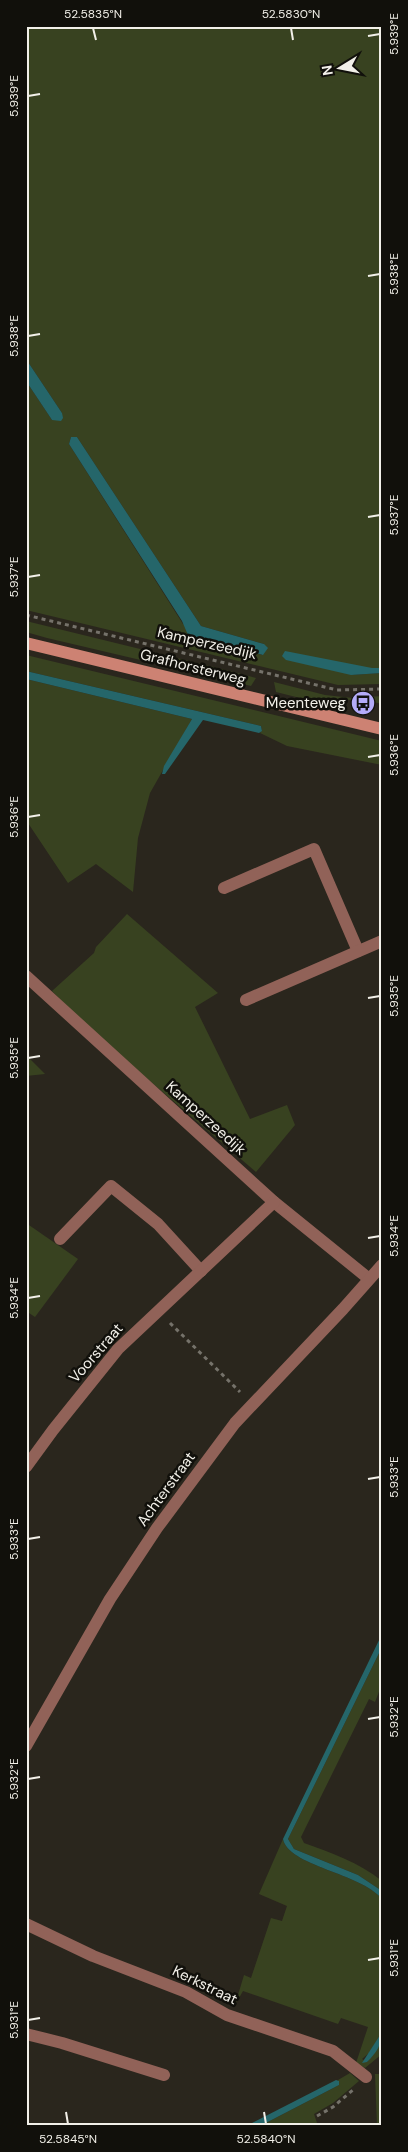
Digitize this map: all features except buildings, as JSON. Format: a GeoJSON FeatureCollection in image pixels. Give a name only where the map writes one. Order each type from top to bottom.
{"type":"FeatureCollection","features":[{"type":"Feature","properties":{"kind":"main road","name":"Grafhorsterweg"},"geometry":{"type":"LineString","coordinates":[[26,643],[382,729]]}},
{"type":"Feature","properties":{"kind":"street"},"geometry":{"type":"LineString","coordinates":[[224,888],[314,849],[358,951]]}},
{"type":"Feature","properties":{"kind":"street"},"geometry":{"type":"LineString","coordinates":[[246,1000],[382,941]]}},
{"type":"Feature","properties":{"kind":"street","name":"Kamperzeedijk"},"geometry":{"type":"LineString","coordinates":[[29,981],[274,1202],[368,1278]]}},
{"type":"Feature","properties":{"kind":"street"},"geometry":{"type":"LineString","coordinates":[[60,1239],[111,1186],[158,1224],[201,1270]]}},
{"type":"Feature","properties":{"kind":"street","name":"Voorstraat"},"geometry":{"type":"LineString","coordinates":[[26,1467],[118,1349],[274,1202]]}},
{"type":"Feature","properties":{"kind":"street"},"geometry":{"type":"LineString","coordinates":[[368,1278],[382,1265]]}},
{"type":"Feature","properties":{"kind":"street","name":"Achterstraat"},"geometry":{"type":"LineString","coordinates":[[26,1746],[110,1599],[180,1498],[235,1423],[343,1309],[368,1278]]}},
{"type":"Feature","properties":{"kind":"street","name":"Kerkstraat"},"geometry":{"type":"LineString","coordinates":[[26,1924],[93,1956],[186,1992],[227,2015],[334,2052],[366,2077]]}},
{"type":"Feature","properties":{"kind":"street"},"geometry":{"type":"LineString","coordinates":[[26,2034],[62,2043],[164,2075]]}},
{"type":"Feature","properties":{"kind":"path","name":"Kamperzeedijk"},"geometry":{"type":"LineString","coordinates":[[26,615],[337,690],[382,689]]}},
{"type":"Feature","properties":{"kind":"path"},"geometry":{"type":"LineString","coordinates":[[158,1311],[212,1367],[253,1404]]}},
{"type":"Feature","properties":{"kind":"green space"},"geometry":{"type":"Polygon","coordinates":[[[26,26],[382,26],[382,668],[372,668],[351,675],[382,673],[382,684],[338,685],[26,610],[26,381],[52,420],[62,413],[26,359],[26,26]],[[71,437],[69,444],[183,624],[262,655],[264,644],[201,626],[77,437],[71,437]]]}},
{"type":"Feature","properties":{"kind":"green space"},"geometry":{"type":"Polygon","coordinates":[[[26,621],[256,678],[251,686],[47,638],[26,632],[26,621]]]}},
{"type":"Feature","properties":{"kind":"green space"},"geometry":{"type":"Polygon","coordinates":[[[26,655],[382,741],[382,765],[287,746],[260,733],[262,730],[261,726],[26,671],[26,655]]]}},
{"type":"Feature","properties":{"kind":"green space"},"geometry":{"type":"Polygon","coordinates":[[[26,679],[192,719],[150,793],[138,838],[133,892],[96,864],[68,883],[26,820],[26,679]]]}},
{"type":"Feature","properties":{"kind":"green space"},"geometry":{"type":"Polygon","coordinates":[[[274,682],[325,695],[353,698],[382,696],[382,704],[361,699],[361,702],[344,699],[308,700],[276,692],[274,682]]]}},
{"type":"Feature","properties":{"kind":"green space"},"geometry":{"type":"Polygon","coordinates":[[[127,914],[218,993],[195,1007],[250,1119],[287,1105],[295,1125],[256,1172],[88,1028],[52,991],[94,953],[96,947],[127,914]]]}},
{"type":"Feature","properties":{"kind":"green space"},"geometry":{"type":"Polygon","coordinates":[[[26,1055],[45,1074],[26,1076],[26,1055]]]}},
{"type":"Feature","properties":{"kind":"green space"},"geometry":{"type":"Polygon","coordinates":[[[26,1223],[78,1259],[35,1317],[26,1311],[26,1223]]]}},
{"type":"Feature","properties":{"kind":"green space"},"geometry":{"type":"Polygon","coordinates":[[[382,1647],[382,1684],[375,1702],[369,1699],[301,1837],[304,1843],[325,1850],[373,1874],[382,1881],[382,1891],[358,1875],[294,1849],[288,1839],[382,1647]]]}},
{"type":"Feature","properties":{"kind":"green space"},"geometry":{"type":"Polygon","coordinates":[[[283,1839],[288,1848],[298,1856],[358,1882],[372,1890],[382,1899],[382,2032],[369,2053],[362,2059],[367,2062],[382,2041],[382,2054],[365,2068],[356,2063],[368,2027],[341,2018],[338,2024],[243,1991],[235,2005],[244,1975],[251,1978],[271,1918],[282,1921],[287,1906],[259,1894],[283,1839]]]}},
{"type":"Feature","properties":{"kind":"green space"},"geometry":{"type":"Polygon","coordinates":[[[350,2073],[359,2081],[333,2103],[314,2114],[318,2126],[260,2126],[339,2085],[338,2080],[350,2073]]]}},
{"type":"Feature","properties":{"kind":"green space"},"geometry":{"type":"Polygon","coordinates":[[[375,2074],[382,2074],[382,2126],[377,2126],[375,2074]]]}},
{"type":"Feature","properties":{"kind":"water"},"geometry":{"type":"Polygon","coordinates":[[[26,359],[62,413],[63,418],[61,421],[52,420],[26,381],[26,359]]]}},
{"type":"Feature","properties":{"kind":"water"},"geometry":{"type":"Polygon","coordinates":[[[71,437],[77,437],[201,626],[264,644],[268,648],[263,655],[188,635],[182,621],[69,444],[71,437]]]}},
{"type":"Feature","properties":{"kind":"water"},"geometry":{"type":"Polygon","coordinates":[[[285,651],[372,668],[382,668],[382,673],[351,675],[286,660],[282,656],[285,651]]]}},
{"type":"Feature","properties":{"kind":"water"},"geometry":{"type":"Polygon","coordinates":[[[26,671],[261,726],[262,731],[259,733],[203,720],[165,774],[162,774],[164,766],[192,719],[26,679],[26,671]]]}},
{"type":"Feature","properties":{"kind":"water"},"geometry":{"type":"Polygon","coordinates":[[[382,1634],[382,1647],[288,1839],[294,1849],[358,1875],[382,1891],[382,1899],[372,1890],[358,1882],[298,1856],[288,1848],[283,1839],[382,1634]]]}},
{"type":"Feature","properties":{"kind":"water"},"geometry":{"type":"Polygon","coordinates":[[[382,2032],[380,2045],[376,2052],[367,2062],[362,2063],[382,2032]]]}},
{"type":"Feature","properties":{"kind":"water"},"geometry":{"type":"Polygon","coordinates":[[[336,2080],[339,2081],[339,2085],[260,2126],[246,2126],[336,2080]]]}},
{"type":"Feature","properties":{"kind":"place","name":"Meenteweg"},"geometry":{"type":"Point","coordinates":[363,703]}}]}
